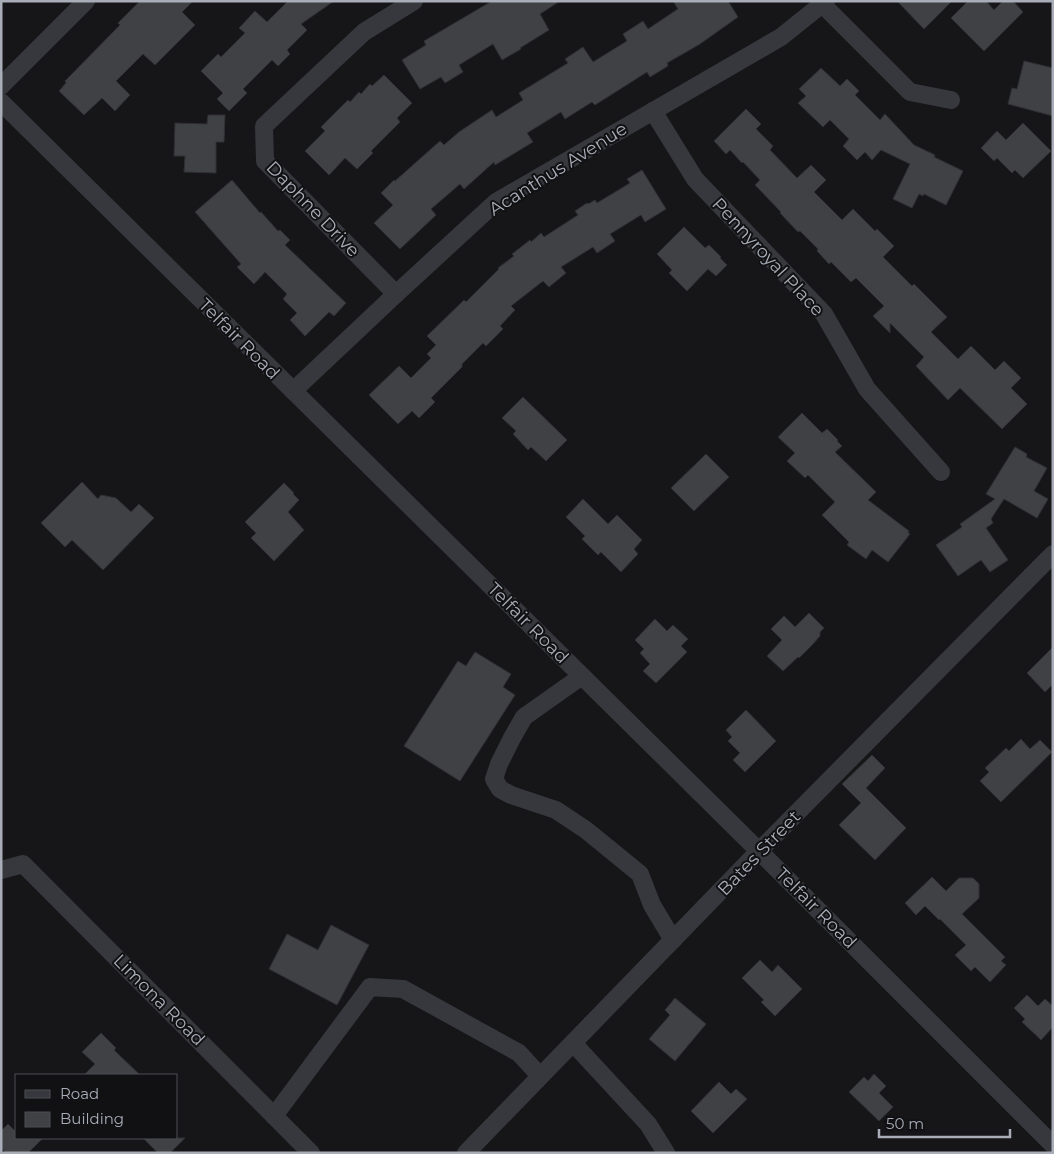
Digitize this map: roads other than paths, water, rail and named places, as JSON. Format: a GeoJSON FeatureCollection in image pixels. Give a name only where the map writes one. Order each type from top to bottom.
{"type":"FeatureCollection","features":[{"type":"Feature","properties":{"kind":"street"},"geometry":{"type":"LineString","coordinates":[[1,86],[86,1]]}},
{"type":"Feature","properties":{"kind":"street","name":"Daphne Drive"},"geometry":{"type":"LineString","coordinates":[[396,294],[265,162],[264,126],[364,32],[414,1]]}},
{"type":"Feature","properties":{"kind":"street"},"geometry":{"type":"LineString","coordinates":[[825,3],[910,92],[951,100]]}},
{"type":"Feature","properties":{"kind":"street","name":"Acanthus Avenue"},"geometry":{"type":"LineString","coordinates":[[293,392],[496,202],[781,37],[825,3]]}},
{"type":"Feature","properties":{"kind":"street","name":"Telfair Road"},"geometry":{"type":"LineString","coordinates":[[1,102],[760,851],[1053,1145]]}},
{"type":"Feature","properties":{"kind":"street","name":"Pennyroyal Place"},"geometry":{"type":"LineString","coordinates":[[653,111],[695,179],[824,314],[867,389],[941,472]]}},
{"type":"Feature","properties":{"kind":"street","name":"Bates Street"},"geometry":{"type":"LineString","coordinates":[[466,1153],[672,940],[1053,554]]}},
{"type":"Feature","properties":{"kind":"street"},"geometry":{"type":"LineString","coordinates":[[582,676],[524,717],[503,756],[494,779],[500,789],[511,795],[556,810],[586,830],[640,874],[652,905],[672,940]]}},
{"type":"Feature","properties":{"kind":"street","name":"Limona Road"},"geometry":{"type":"LineString","coordinates":[[1,870],[23,864],[311,1153]]}},
{"type":"Feature","properties":{"kind":"street"},"geometry":{"type":"LineString","coordinates":[[274,1116],[370,987],[403,989],[519,1053],[540,1076]]}},
{"type":"Feature","properties":{"kind":"street"},"geometry":{"type":"LineString","coordinates":[[573,1043],[648,1124],[666,1153]]}}]}
